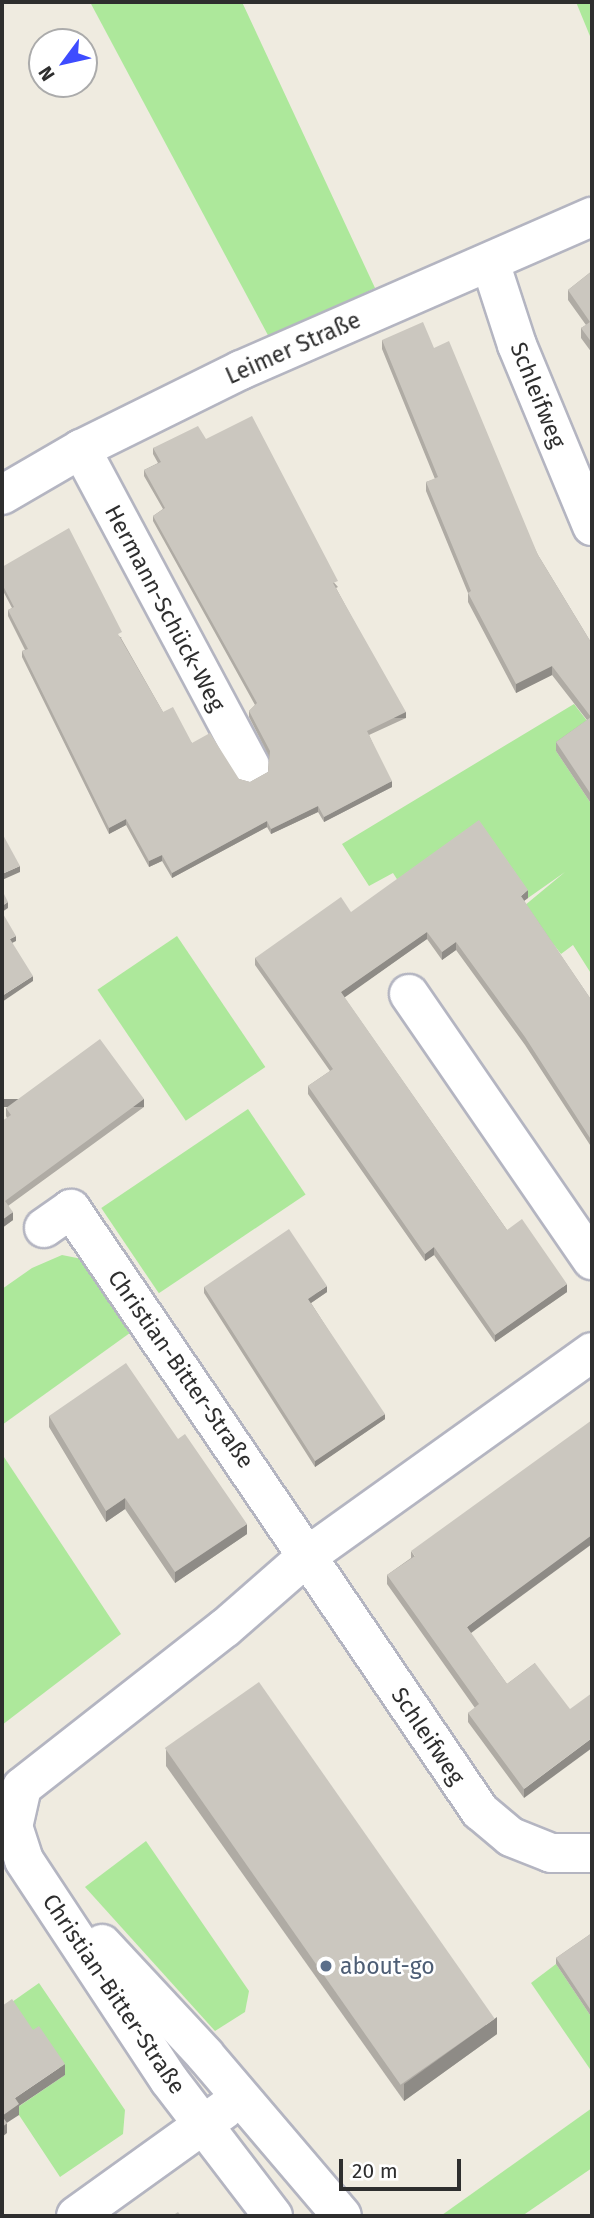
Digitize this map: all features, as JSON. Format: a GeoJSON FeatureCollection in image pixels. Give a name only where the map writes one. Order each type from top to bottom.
{"type":"FeatureCollection","features":[{"type":"Feature","properties":{"kind":"street","name":"Leimer Straße"},"geometry":{"type":"LineString","coordinates":[[2,495],[81,449],[241,370],[592,217]]}},
{"type":"Feature","properties":{"kind":"street","name":"Schleifweg"},"geometry":{"type":"LineString","coordinates":[[490,262],[517,345],[592,526]]}},
{"type":"Feature","properties":{"kind":"street","name":"Hermann-Schück-Weg"},"geometry":{"type":"LineString","coordinates":[[81,449],[250,766]]}},
{"type":"Feature","properties":{"kind":"street"},"geometry":{"type":"LineString","coordinates":[[410,994],[592,1260]]}},
{"type":"Feature","properties":{"kind":"street","name":"Christian-Bitter-Straße"},"geometry":{"type":"LineString","coordinates":[[44,1228],[71,1209],[306,1557]]}},
{"type":"Feature","properties":{"kind":"street","name":"Christian-Bitter-Straße"},"geometry":{"type":"LineString","coordinates":[[273,2216],[207,2125],[169,2080],[24,1860],[13,1827],[22,1787],[233,1621],[306,1557],[592,1352]]}},
{"type":"Feature","properties":{"kind":"street","name":"Schleifweg"},"geometry":{"type":"LineString","coordinates":[[306,1557],[480,1811],[511,1837],[551,1853],[592,1853]]}},
{"type":"Feature","properties":{"kind":"street","name":"Christian-Bitter-Straße"},"geometry":{"type":"LineString","coordinates":[[24,1860],[239,2097],[342,2216]]}},
{"type":"Feature","properties":{"kind":"street"},"geometry":{"type":"LineString","coordinates":[[76,2216],[207,2125],[239,2097]]}},
{"type":"Feature","properties":{"kind":"green space"},"geometry":{"type":"Polygon","coordinates":[[[90,2],[242,2],[375,288],[270,339],[90,2]]]}},
{"type":"Feature","properties":{"kind":"green space"},"geometry":{"type":"Polygon","coordinates":[[[576,2],[592,2],[592,41],[576,2]]]}},
{"type":"Feature","properties":{"kind":"green space"},"geometry":{"type":"Polygon","coordinates":[[[574,704],[591,726],[556,751],[592,805],[592,975],[573,945],[561,954],[524,906],[565,872],[528,898],[479,828],[400,884],[393,873],[369,886],[342,844],[574,704]]]}},
{"type":"Feature","properties":{"kind":"green space"},"geometry":{"type":"Polygon","coordinates":[[[177,936],[265,1067],[186,1121],[97,990],[177,936]]]}},
{"type":"Feature","properties":{"kind":"green space"},"geometry":{"type":"Polygon","coordinates":[[[248,1109],[306,1194],[159,1293],[101,1208],[248,1109]]]}},
{"type":"Feature","properties":{"kind":"green space"},"geometry":{"type":"Polygon","coordinates":[[[62,1255],[87,1260],[134,1330],[2,1425],[2,1289],[32,1268],[62,1255]]]}},
{"type":"Feature","properties":{"kind":"green space"},"geometry":{"type":"Polygon","coordinates":[[[2,1454],[121,1634],[2,1725],[2,1454]]]}},
{"type":"Feature","properties":{"kind":"green space"},"geometry":{"type":"Polygon","coordinates":[[[146,1841],[249,1991],[245,2012],[215,2031],[85,1887],[146,1841]]]}},
{"type":"Feature","properties":{"kind":"green space"},"geometry":{"type":"Polygon","coordinates":[[[556,1964],[592,2018],[592,2072],[531,1983],[556,1964]]]}},
{"type":"Feature","properties":{"kind":"green space"},"geometry":{"type":"Polygon","coordinates":[[[39,1983],[125,2110],[123,2134],[60,2177],[15,2109],[65,2075],[2,2009],[39,1983]]]}},
{"type":"Feature","properties":{"kind":"green space"},"geometry":{"type":"Polygon","coordinates":[[[592,2108],[592,2168],[522,2216],[442,2215],[592,2108]]]}},
{"type":"Feature","properties":{"kind":"building"},"geometry":{"type":"Polygon","coordinates":[[[592,271],[592,343],[581,328],[590,322],[568,290],[592,271]]]}},
{"type":"Feature","properties":{"kind":"building"},"geometry":{"type":"Polygon","coordinates":[[[423,322],[434,348],[449,341],[538,555],[592,644],[592,796],[556,742],[591,717],[552,666],[516,684],[468,593],[471,591],[426,482],[438,477],[382,340],[423,322]]]}},
{"type":"Feature","properties":{"kind":"building"},"geometry":{"type":"Polygon","coordinates":[[[252,416],[338,581],[333,583],[406,712],[367,731],[392,781],[324,817],[318,806],[271,829],[267,821],[172,873],[162,855],[149,861],[126,819],[109,828],[22,651],[28,649],[8,610],[14,607],[2,584],[2,567],[69,528],[122,632],[118,634],[163,712],[173,707],[192,743],[210,733],[239,779],[250,782],[268,772],[270,751],[249,711],[257,703],[153,516],[165,508],[144,470],[161,462],[153,448],[198,426],[206,439],[252,416]]]}},
{"type":"Feature","properties":{"kind":"building"},"geometry":{"type":"Polygon","coordinates":[[[479,820],[528,890],[521,896],[592,1001],[592,1141],[525,1037],[456,942],[442,952],[427,932],[341,992],[507,1230],[522,1219],[567,1284],[495,1335],[434,1247],[425,1254],[308,1086],[333,1069],[255,958],[341,897],[351,912],[479,820]]]}},
{"type":"Feature","properties":{"kind":"building"},"geometry":{"type":"Polygon","coordinates":[[[2,833],[20,866],[2,874],[2,833]]]}},
{"type":"Feature","properties":{"kind":"building"},"geometry":{"type":"Polygon","coordinates":[[[2,890],[8,902],[2,906],[2,890]]]}},
{"type":"Feature","properties":{"kind":"building"},"geometry":{"type":"Polygon","coordinates":[[[2,912],[16,936],[10,939],[33,976],[2,996],[2,912]]]}},
{"type":"Feature","properties":{"kind":"building"},"geometry":{"type":"Polygon","coordinates":[[[100,1039],[144,1099],[5,1201],[13,1212],[2,1220],[2,1121],[11,1115],[6,1108],[100,1039]]]}},
{"type":"Feature","properties":{"kind":"building"},"geometry":{"type":"Polygon","coordinates":[[[289,1229],[327,1286],[308,1299],[385,1414],[315,1461],[204,1287],[289,1229]]]}},
{"type":"Feature","properties":{"kind":"building"},"geometry":{"type":"Polygon","coordinates":[[[126,1363],[178,1439],[185,1434],[247,1524],[175,1572],[125,1498],[106,1511],[49,1416],[126,1363]]]}},
{"type":"Feature","properties":{"kind":"building"},"geometry":{"type":"Polygon","coordinates":[[[592,1420],[592,1535],[467,1627],[507,1684],[535,1663],[570,1709],[592,1693],[592,1738],[524,1789],[468,1713],[479,1704],[387,1575],[415,1556],[411,1551],[592,1420]]]}},
{"type":"Feature","properties":{"kind":"building"},"geometry":{"type":"Polygon","coordinates":[[[259,1682],[495,2019],[401,2085],[165,1748],[259,1682]]]}},
{"type":"Feature","properties":{"kind":"building"},"geometry":{"type":"Polygon","coordinates":[[[592,1933],[592,2012],[556,1958],[592,1933]]]}},
{"type":"Feature","properties":{"kind":"building"},"geometry":{"type":"Polygon","coordinates":[[[12,1999],[33,2030],[39,2026],[65,2064],[15,2098],[19,2104],[2,2116],[2,2006],[12,1999]]]}},
{"type":"Feature","properties":{"kind":"place","name":"about-go"},"geometry":{"type":"Point","coordinates":[326,1966]}}]}
